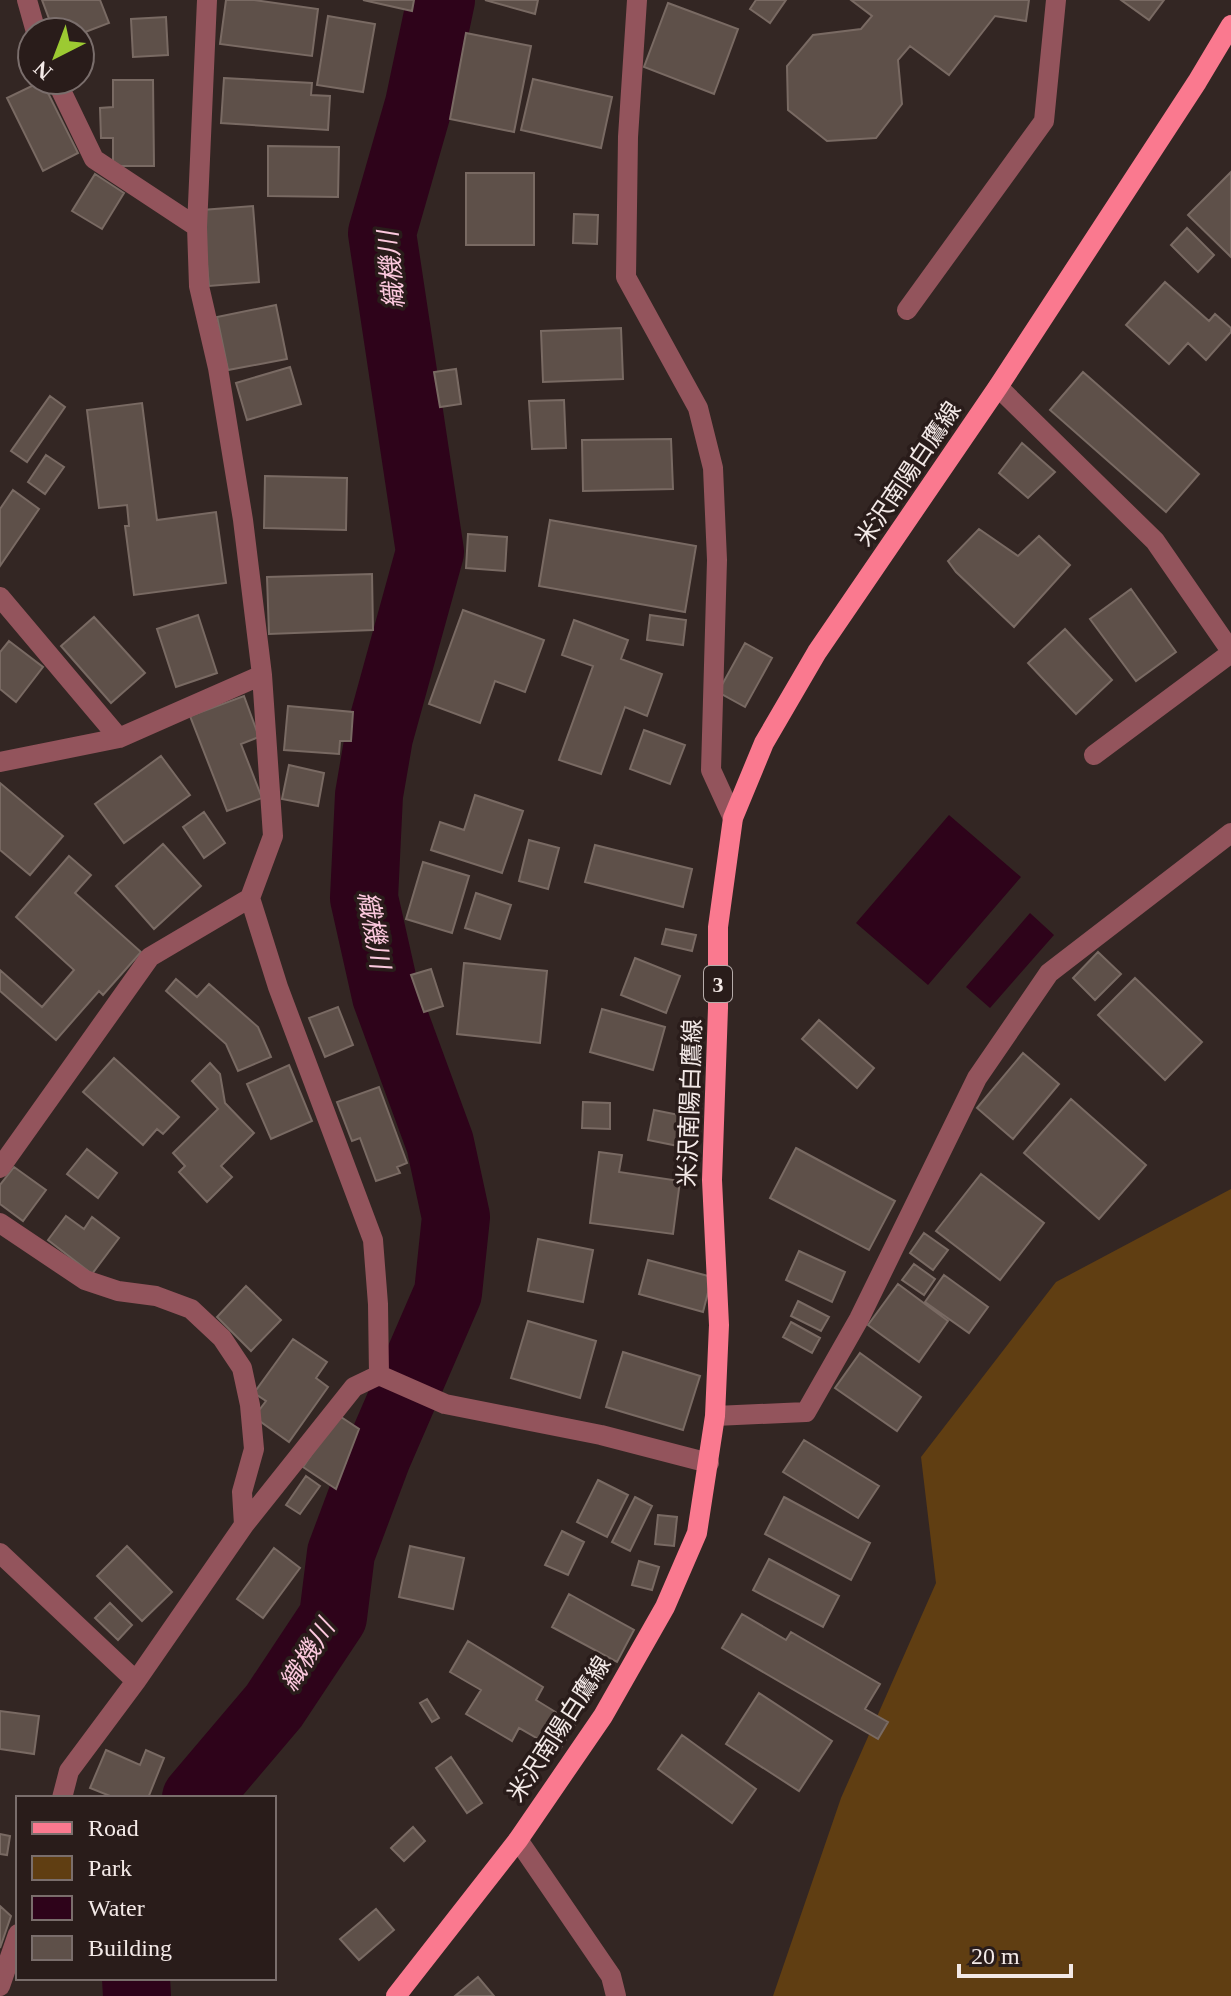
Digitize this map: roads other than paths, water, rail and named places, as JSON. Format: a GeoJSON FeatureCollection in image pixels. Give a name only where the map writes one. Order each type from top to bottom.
{"type":"FeatureCollection","features":[{"type":"Feature","properties":{"kind":"main road","name":"米沢南陽白鷹線"},"geometry":{"type":"LineString","coordinates":[[396,1996],[518,1840],[603,1716],[665,1607],[697,1533],[715,1416],[719,1325],[712,1180],[718,927],[733,818],[764,743],[817,652],[998,387],[1231,25]]}},
{"type":"Feature","properties":{"kind":"street"},"geometry":{"type":"LineString","coordinates":[[207,0],[197,227],[199,286],[218,368],[243,520],[262,675],[273,836],[250,898],[278,987],[373,1240],[388,1379]]}},
{"type":"Feature","properties":{"kind":"street"},"geometry":{"type":"LineString","coordinates":[[637,0],[628,137],[626,277],[698,408],[713,468],[717,560],[711,770],[733,818]]}},
{"type":"Feature","properties":{"kind":"street"},"geometry":{"type":"LineString","coordinates":[[907,310],[1044,121],[1056,0]]}},
{"type":"Feature","properties":{"kind":"street"},"geometry":{"type":"LineString","coordinates":[[64,96],[94,159],[197,227]]}},
{"type":"Feature","properties":{"kind":"street"},"geometry":{"type":"LineString","coordinates":[[998,387],[1155,541],[1231,652],[1094,755]]}},
{"type":"Feature","properties":{"kind":"street"},"geometry":{"type":"LineString","coordinates":[[0,597],[119,738]]}},
{"type":"Feature","properties":{"kind":"street"},"geometry":{"type":"LineString","coordinates":[[0,762],[119,738],[262,675]]}},
{"type":"Feature","properties":{"kind":"street"},"geometry":{"type":"LineString","coordinates":[[715,1416],[806,1412],[859,1319],[977,1078],[1049,973],[1231,833]]}},
{"type":"Feature","properties":{"kind":"street"},"geometry":{"type":"LineString","coordinates":[[0,1168],[150,957],[250,898]]}},
{"type":"Feature","properties":{"kind":"street"},"geometry":{"type":"LineString","coordinates":[[0,1223],[85,1280],[118,1291],[156,1296],[191,1309],[222,1338],[242,1368],[250,1405],[254,1449],[242,1492],[244,1525]]}},
{"type":"Feature","properties":{"kind":"street"},"geometry":{"type":"LineString","coordinates":[[63,1796],[69,1771],[136,1681],[244,1525],[354,1387],[388,1379],[445,1404],[601,1435],[709,1463]]}},
{"type":"Feature","properties":{"kind":"street"},"geometry":{"type":"LineString","coordinates":[[0,1553],[136,1681]]}},
{"type":"Feature","properties":{"kind":"street"},"geometry":{"type":"LineString","coordinates":[[518,1840],[611,1976],[616,1996]]}},
{"type":"Feature","properties":{"kind":"street"},"geometry":{"type":"LineString","coordinates":[[0,1986],[16,1940]]}},
{"type":"Feature","properties":{"kind":"water"},"geometry":{"type":"Polygon","coordinates":[[[949,815],[1021,877],[928,985],[856,923],[949,815]]]}},
{"type":"Feature","properties":{"kind":"water"},"geometry":{"type":"Polygon","coordinates":[[[1030,913],[1054,935],[990,1008],[966,987],[1030,913]]]}},
{"type":"Feature","properties":{"kind":"waterway","name":"織機川"},"geometry":{"type":"LineString","coordinates":[[198,1796],[274,1706],[333,1617],[341,1553],[377,1457],[448,1293],[456,1217],[440,1143],[386,996],[364,898],[369,795],[379,737],[430,552],[382,233],[419,104],[441,0]]}},
{"type":"Feature","properties":{"kind":"waterway","name":"織機川"},"geometry":{"type":"LineString","coordinates":[[136,1980],[137,1996]]}}]}
